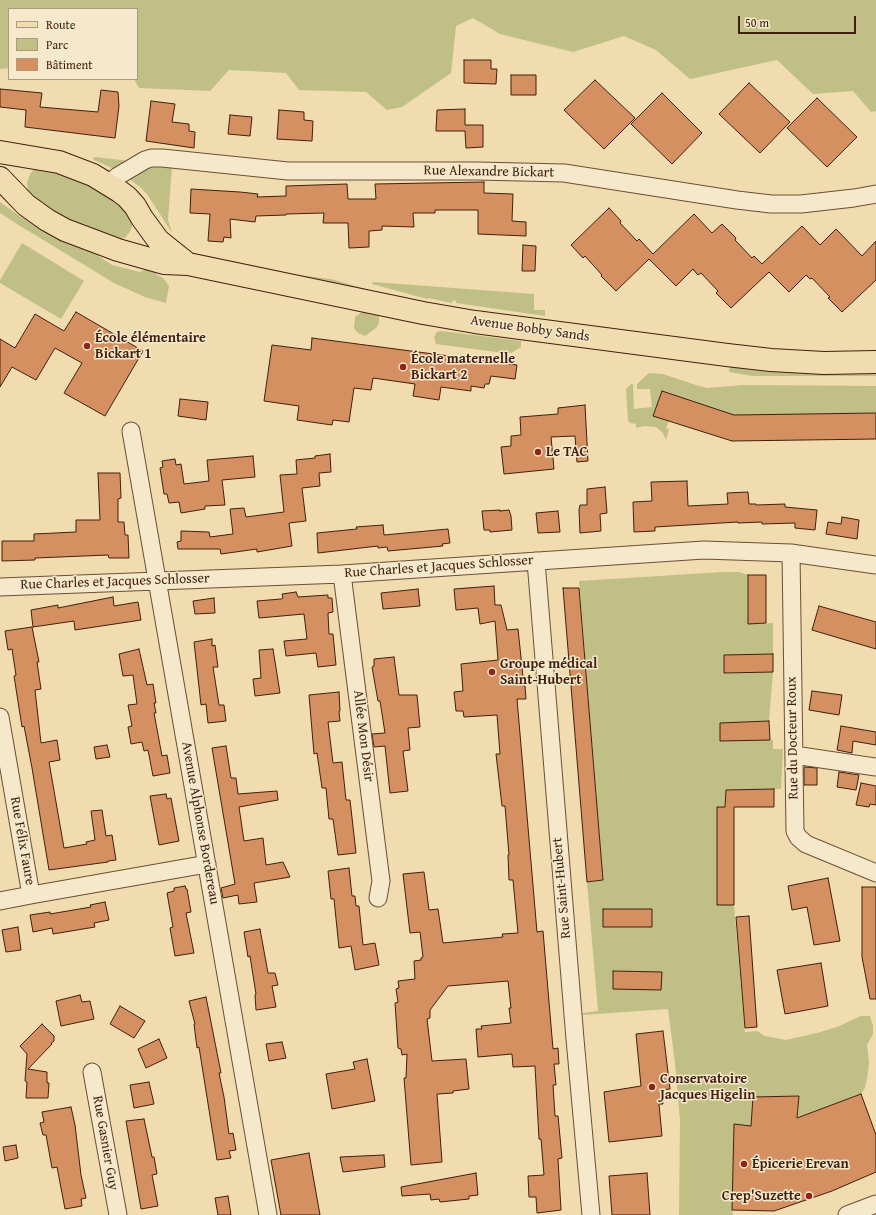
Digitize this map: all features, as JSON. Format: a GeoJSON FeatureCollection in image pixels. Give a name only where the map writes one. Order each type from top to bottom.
{"type":"FeatureCollection","features":[{"type":"Feature","properties":{"kind":"main road"},"geometry":{"type":"LineString","coordinates":[[0,152],[44,158]]}},
{"type":"Feature","properties":{"kind":"main road"},"geometry":{"type":"LineString","coordinates":[[18,197],[17,186],[20,170],[27,163],[44,158]]}},
{"type":"Feature","properties":{"kind":"main road","name":"Avenue Bobby Sands"},"geometry":{"type":"LineString","coordinates":[[44,158],[75,167],[93,175],[127,197],[163,245],[188,264]]}},
{"type":"Feature","properties":{"kind":"main road"},"geometry":{"type":"LineString","coordinates":[[0,178],[18,197]]}},
{"type":"Feature","properties":{"kind":"main road","name":"Avenue Bobby Sands"},"geometry":{"type":"LineString","coordinates":[[18,197],[26,205],[47,220],[65,230],[118,250],[164,263],[188,264],[422,313],[475,322],[764,359],[824,363],[876,362]]}},
{"type":"Feature","properties":{"kind":"main road"},"geometry":{"type":"LineString","coordinates":[[118,250],[125,246],[136,235],[140,229],[142,218]]}},
{"type":"Feature","properties":{"kind":"street","name":"Rue Alexandre Bickart"},"geometry":{"type":"LineString","coordinates":[[108,184],[118,176],[145,160],[151,158],[162,158],[288,171],[477,171],[564,173],[771,204],[802,204],[876,194]]}},
{"type":"Feature","properties":{"kind":"street","name":"Avenue Alphonse Bordereau"},"geometry":{"type":"LineString","coordinates":[[131,430],[268,1215]]}},
{"type":"Feature","properties":{"kind":"street","name":"Rue Charles et Jacques Schlosser"},"geometry":{"type":"LineString","coordinates":[[0,587],[342,574],[704,550],[791,553],[876,565]]}},
{"type":"Feature","properties":{"kind":"street","name":"Rue du Docteur Roux"},"geometry":{"type":"LineString","coordinates":[[791,553],[794,831],[806,844],[876,873]]}},
{"type":"Feature","properties":{"kind":"street","name":"Rue Saint-Hubert"},"geometry":{"type":"LineString","coordinates":[[536,561],[574,1039],[591,1215]]}},
{"type":"Feature","properties":{"kind":"street","name":"Allée Mon Désir"},"geometry":{"type":"LineString","coordinates":[[342,574],[381,881],[378,898]]}},
{"type":"Feature","properties":{"kind":"street","name":"Rue Félix Faure"},"geometry":{"type":"LineString","coordinates":[[0,717],[31,895]]}},
{"type":"Feature","properties":{"kind":"street"},"geometry":{"type":"LineString","coordinates":[[794,755],[876,767]]}},
{"type":"Feature","properties":{"kind":"street","name":"Rue Félix Faure"},"geometry":{"type":"LineString","coordinates":[[0,901],[207,864]]}},
{"type":"Feature","properties":{"kind":"street","name":"Rue Gasnier Guy"},"geometry":{"type":"LineString","coordinates":[[92,1072],[118,1215]]}},
{"type":"Feature","properties":{"kind":"street"},"geometry":{"type":"LineString","coordinates":[[847,1215],[876,1204]]}},
{"type":"Feature","properties":{"kind":"green space"},"geometry":{"type":"Polygon","coordinates":[[[0,0],[876,0],[876,111],[871,112],[853,91],[813,94],[777,60],[690,79],[656,50],[624,36],[573,52],[500,34],[473,18],[456,26],[451,73],[402,107],[387,110],[366,92],[299,90],[286,73],[229,70],[210,91],[139,88],[135,80],[138,80],[138,8],[8,8],[8,68],[0,69],[0,0]]]}},
{"type":"Feature","properties":{"kind":"green space"},"geometry":{"type":"Polygon","coordinates":[[[93,158],[129,161],[114,169],[94,160],[93,158]]]}},
{"type":"Feature","properties":{"kind":"green space"},"geometry":{"type":"Polygon","coordinates":[[[42,165],[115,195],[133,222],[131,230],[126,237],[118,241],[59,220],[28,193],[27,183],[30,174],[35,168],[42,165]]]}},
{"type":"Feature","properties":{"kind":"green space"},"geometry":{"type":"Polygon","coordinates":[[[153,165],[172,166],[168,220],[172,233],[147,194],[129,179],[153,165]]]}},
{"type":"Feature","properties":{"kind":"green space"},"geometry":{"type":"Polygon","coordinates":[[[0,202],[21,217],[53,236],[97,255],[112,265],[140,272],[146,269],[154,269],[157,275],[163,278],[169,286],[166,303],[145,297],[114,283],[17,224],[0,213],[0,202]]]}},
{"type":"Feature","properties":{"kind":"green space"},"geometry":{"type":"Polygon","coordinates":[[[22,243],[84,281],[61,319],[0,283],[0,280],[22,243]]]}},
{"type":"Feature","properties":{"kind":"green space"},"geometry":{"type":"Polygon","coordinates":[[[185,251],[298,275],[331,279],[401,299],[190,256],[185,251]]]}},
{"type":"Feature","properties":{"kind":"green space"},"geometry":{"type":"Polygon","coordinates":[[[373,282],[534,294],[534,310],[545,310],[545,316],[456,303],[456,301],[453,300],[452,303],[427,299],[372,284],[373,282]]]}},
{"type":"Feature","properties":{"kind":"green space"},"geometry":{"type":"Polygon","coordinates":[[[370,311],[379,316],[379,323],[376,328],[365,336],[358,333],[354,328],[355,317],[362,312],[370,311]]]}},
{"type":"Feature","properties":{"kind":"green space"},"geometry":{"type":"Polygon","coordinates":[[[441,331],[521,341],[521,347],[511,353],[504,353],[436,344],[434,337],[437,332],[441,331]]]}},
{"type":"Feature","properties":{"kind":"green space"},"geometry":{"type":"Polygon","coordinates":[[[730,364],[876,371],[876,376],[753,376],[729,372],[730,364]]]}},
{"type":"Feature","properties":{"kind":"green space"},"geometry":{"type":"Polygon","coordinates":[[[649,373],[663,374],[707,388],[743,385],[876,386],[876,413],[734,415],[662,391],[669,421],[666,428],[669,429],[666,440],[663,433],[656,427],[644,426],[636,428],[636,424],[630,423],[628,420],[626,389],[631,384],[633,384],[634,409],[652,407],[650,389],[637,389],[637,384],[649,373]]]}},
{"type":"Feature","properties":{"kind":"green space"},"geometry":{"type":"Polygon","coordinates":[[[739,572],[748,575],[748,624],[773,623],[773,654],[724,655],[724,673],[773,672],[769,721],[721,723],[720,740],[773,740],[773,749],[783,749],[781,789],[726,790],[725,807],[717,807],[717,905],[734,905],[745,1032],[757,1031],[765,1036],[786,1040],[837,1027],[861,1016],[870,1016],[873,1026],[873,1034],[867,1045],[869,1062],[868,1073],[865,1088],[861,1094],[798,1118],[799,1096],[753,1097],[751,1126],[734,1125],[733,1215],[679,1215],[680,1120],[668,1009],[583,1015],[583,1013],[598,1011],[587,882],[603,880],[579,581],[739,572]]]}},
{"type":"Feature","properties":{"kind":"building"},"geometry":{"type":"Polygon","coordinates":[[[464,60],[491,60],[491,69],[497,69],[496,84],[464,83],[464,60]]]}},
{"type":"Feature","properties":{"kind":"building"},"geometry":{"type":"Polygon","coordinates":[[[511,75],[536,75],[536,95],[511,95],[511,75]]]}},
{"type":"Feature","properties":{"kind":"building"},"geometry":{"type":"Polygon","coordinates":[[[595,80],[635,118],[604,149],[564,110],[595,80]]]}},
{"type":"Feature","properties":{"kind":"building"},"geometry":{"type":"Polygon","coordinates":[[[749,83],[790,122],[760,153],[719,114],[749,83]]]}},
{"type":"Feature","properties":{"kind":"building"},"geometry":{"type":"Polygon","coordinates":[[[0,89],[42,93],[40,107],[98,112],[101,90],[118,92],[119,106],[115,138],[25,127],[26,110],[0,107],[0,89]]]}},
{"type":"Feature","properties":{"kind":"building"},"geometry":{"type":"Polygon","coordinates":[[[662,93],[702,133],[672,164],[631,124],[662,93]]]}},
{"type":"Feature","properties":{"kind":"building"},"geometry":{"type":"Polygon","coordinates":[[[817,98],[857,137],[827,167],[787,128],[817,98]]]}},
{"type":"Feature","properties":{"kind":"building"},"geometry":{"type":"Polygon","coordinates":[[[151,101],[175,104],[172,122],[189,124],[189,131],[195,132],[194,148],[146,141],[151,101]]]}},
{"type":"Feature","properties":{"kind":"building"},"geometry":{"type":"Polygon","coordinates":[[[465,109],[465,125],[483,125],[483,147],[466,148],[465,131],[436,131],[437,110],[465,109]]]}},
{"type":"Feature","properties":{"kind":"building"},"geometry":{"type":"Polygon","coordinates":[[[279,110],[304,112],[304,120],[313,121],[312,141],[277,139],[279,110]]]}},
{"type":"Feature","properties":{"kind":"building"},"geometry":{"type":"Polygon","coordinates":[[[230,115],[252,117],[250,136],[228,134],[230,115]]]}},
{"type":"Feature","properties":{"kind":"building"},"geometry":{"type":"Polygon","coordinates":[[[484,182],[484,193],[513,194],[512,221],[526,222],[526,236],[478,234],[478,210],[435,210],[435,213],[413,213],[414,227],[382,226],[382,230],[369,231],[369,247],[349,248],[348,223],[323,223],[324,213],[256,216],[255,222],[230,219],[231,238],[224,237],[223,242],[208,241],[210,214],[190,213],[191,189],[258,194],[257,197],[286,196],[286,186],[347,184],[348,199],[376,199],[375,184],[484,182]]]}},
{"type":"Feature","properties":{"kind":"building"},"geometry":{"type":"Polygon","coordinates":[[[609,208],[621,221],[620,223],[637,241],[639,239],[653,254],[694,214],[712,233],[722,224],[736,238],[735,240],[752,258],[754,256],[762,264],[802,226],[820,245],[836,229],[862,256],[876,241],[876,280],[842,312],[828,298],[830,297],[812,278],[810,279],[806,275],[789,292],[769,272],[731,308],[716,293],[718,291],[701,273],[698,275],[693,269],[676,286],[649,259],[616,291],[601,276],[602,275],[585,256],[583,258],[571,245],[609,208]]]}},
{"type":"Feature","properties":{"kind":"building"},"geometry":{"type":"Polygon","coordinates":[[[523,245],[536,246],[535,271],[522,271],[523,245]]]}},
{"type":"Feature","properties":{"kind":"building"},"geometry":{"type":"Polygon","coordinates":[[[76,312],[143,351],[105,416],[64,393],[82,363],[55,348],[36,380],[12,367],[0,387],[0,339],[15,348],[35,314],[64,331],[76,312]]]}},
{"type":"Feature","properties":{"kind":"building"},"geometry":{"type":"Polygon","coordinates":[[[312,338],[517,365],[515,379],[491,376],[489,384],[485,384],[484,388],[471,386],[471,391],[441,387],[439,400],[413,396],[415,384],[373,378],[371,390],[354,388],[349,422],[333,420],[332,425],[297,420],[299,406],[264,401],[272,345],[311,350],[312,338]]]}},
{"type":"Feature","properties":{"kind":"building"},"geometry":{"type":"Polygon","coordinates":[[[662,391],[734,415],[876,413],[876,439],[732,441],[653,416],[662,391]]]}},
{"type":"Feature","properties":{"kind":"building"},"geometry":{"type":"Polygon","coordinates":[[[180,399],[208,402],[206,420],[178,416],[180,399]]]}},
{"type":"Feature","properties":{"kind":"building"},"geometry":{"type":"Polygon","coordinates":[[[585,405],[588,461],[577,462],[575,436],[551,437],[554,469],[504,474],[501,447],[511,446],[511,436],[521,435],[520,417],[558,414],[558,408],[585,405]]]}},
{"type":"Feature","properties":{"kind":"building"},"geometry":{"type":"Polygon","coordinates":[[[330,454],[331,472],[319,473],[320,486],[302,488],[306,521],[289,523],[292,546],[257,552],[257,549],[221,554],[220,549],[178,549],[177,542],[181,541],[181,531],[209,532],[210,537],[233,534],[230,509],[244,508],[246,517],[284,512],[280,475],[297,474],[296,460],[315,458],[315,456],[330,454]]]}},
{"type":"Feature","properties":{"kind":"building"},"geometry":{"type":"Polygon","coordinates":[[[253,456],[255,477],[222,480],[225,505],[205,506],[205,509],[181,513],[179,502],[169,503],[167,494],[164,494],[160,468],[163,467],[162,461],[175,459],[176,465],[181,464],[184,484],[209,481],[207,460],[253,456]]]}},
{"type":"Feature","properties":{"kind":"building"},"geometry":{"type":"Polygon","coordinates":[[[98,473],[120,473],[121,498],[118,499],[118,522],[124,522],[125,535],[128,535],[129,558],[109,558],[108,555],[2,561],[2,541],[34,541],[34,534],[76,532],[76,520],[100,520],[98,473]]]}},
{"type":"Feature","properties":{"kind":"building"},"geometry":{"type":"Polygon","coordinates":[[[687,481],[688,506],[728,504],[727,493],[748,492],[749,504],[785,504],[785,507],[817,510],[815,530],[795,528],[795,523],[762,524],[762,522],[738,522],[655,527],[655,531],[634,532],[633,502],[652,501],[651,482],[687,481]]]}},
{"type":"Feature","properties":{"kind":"building"},"geometry":{"type":"Polygon","coordinates":[[[605,487],[607,513],[600,514],[601,531],[580,533],[579,510],[580,505],[587,505],[587,489],[605,487]]]}},
{"type":"Feature","properties":{"kind":"building"},"geometry":{"type":"Polygon","coordinates":[[[509,510],[512,530],[490,532],[490,530],[484,530],[482,511],[509,510]]]}},
{"type":"Feature","properties":{"kind":"building"},"geometry":{"type":"Polygon","coordinates":[[[558,511],[560,532],[538,533],[536,513],[558,511]]]}},
{"type":"Feature","properties":{"kind":"building"},"geometry":{"type":"Polygon","coordinates":[[[842,517],[859,520],[857,539],[826,534],[828,522],[841,524],[842,517]]]}},
{"type":"Feature","properties":{"kind":"building"},"geometry":{"type":"Polygon","coordinates":[[[383,525],[384,535],[448,529],[450,543],[442,544],[443,546],[388,551],[387,547],[378,548],[378,546],[318,553],[317,533],[357,529],[356,527],[383,525]]]}},
{"type":"Feature","properties":{"kind":"building"},"geometry":{"type":"Polygon","coordinates":[[[748,575],[766,575],[766,623],[748,624],[748,575]]]}},
{"type":"Feature","properties":{"kind":"building"},"geometry":{"type":"Polygon","coordinates":[[[494,586],[495,605],[501,605],[507,630],[518,629],[526,699],[517,699],[537,932],[543,931],[553,1049],[558,1048],[559,1064],[554,1064],[556,1085],[553,1085],[555,1116],[558,1116],[562,1158],[558,1159],[561,1210],[537,1213],[536,1197],[529,1197],[528,1176],[544,1175],[541,1139],[539,1139],[535,1066],[513,1067],[512,1054],[478,1057],[476,1029],[482,1029],[481,1026],[511,1023],[508,981],[448,986],[430,1010],[430,1018],[427,1019],[432,1061],[466,1059],[469,1089],[453,1091],[453,1093],[437,1094],[442,1162],[411,1165],[404,1078],[406,1078],[407,1054],[402,1055],[401,1049],[398,1048],[395,1003],[398,1002],[396,989],[399,988],[398,981],[415,979],[414,961],[421,960],[423,957],[420,932],[410,933],[403,874],[424,872],[429,910],[438,909],[443,943],[503,937],[502,934],[518,933],[513,880],[509,880],[509,855],[505,806],[502,806],[496,754],[500,754],[497,715],[464,717],[463,711],[456,711],[454,692],[463,691],[461,664],[498,660],[495,621],[480,624],[478,608],[456,610],[454,589],[494,586]]]}},
{"type":"Feature","properties":{"kind":"building"},"geometry":{"type":"Polygon","coordinates":[[[563,588],[579,588],[603,880],[587,882],[563,588]]]}},
{"type":"Feature","properties":{"kind":"building"},"geometry":{"type":"Polygon","coordinates":[[[418,589],[420,606],[383,609],[381,593],[418,589]]]}},
{"type":"Feature","properties":{"kind":"building"},"geometry":{"type":"Polygon","coordinates":[[[296,592],[298,597],[328,595],[328,598],[332,598],[333,612],[328,613],[329,634],[333,634],[336,665],[318,667],[316,653],[286,656],[284,641],[307,639],[304,614],[259,618],[257,601],[281,599],[283,598],[282,594],[296,592]]]}},
{"type":"Feature","properties":{"kind":"building"},"geometry":{"type":"Polygon","coordinates":[[[113,597],[114,606],[138,602],[141,620],[75,630],[74,621],[33,627],[31,610],[58,605],[58,608],[113,597]]]}},
{"type":"Feature","properties":{"kind":"building"},"geometry":{"type":"Polygon","coordinates":[[[214,598],[215,613],[195,614],[193,601],[214,598]]]}},
{"type":"Feature","properties":{"kind":"building"},"geometry":{"type":"Polygon","coordinates":[[[819,606],[876,622],[876,649],[812,630],[819,606]]]}},
{"type":"Feature","properties":{"kind":"building"},"geometry":{"type":"Polygon","coordinates":[[[32,627],[39,662],[37,662],[41,689],[35,690],[41,743],[57,740],[60,760],[49,762],[64,848],[87,844],[86,842],[95,840],[91,811],[102,810],[106,836],[112,835],[116,860],[49,870],[24,726],[22,727],[14,676],[16,675],[12,649],[8,650],[5,631],[32,627]]]}},
{"type":"Feature","properties":{"kind":"building"},"geometry":{"type":"Polygon","coordinates":[[[212,639],[212,646],[215,645],[218,667],[213,667],[219,705],[224,705],[226,721],[208,723],[206,704],[201,705],[194,642],[212,639]]]}},
{"type":"Feature","properties":{"kind":"building"},"geometry":{"type":"Polygon","coordinates":[[[139,649],[147,685],[153,684],[156,703],[154,703],[156,713],[154,713],[162,756],[167,755],[170,773],[153,776],[148,750],[144,751],[142,742],[131,744],[128,727],[132,726],[128,705],[137,704],[133,675],[123,676],[119,654],[139,649]]]}},
{"type":"Feature","properties":{"kind":"building"},"geometry":{"type":"Polygon","coordinates":[[[273,649],[280,693],[255,696],[253,679],[261,678],[259,650],[273,649]]]}},
{"type":"Feature","properties":{"kind":"building"},"geometry":{"type":"Polygon","coordinates":[[[773,654],[773,672],[724,673],[724,655],[773,654]]]}},
{"type":"Feature","properties":{"kind":"building"},"geometry":{"type":"Polygon","coordinates":[[[394,657],[399,695],[417,695],[420,727],[408,728],[410,750],[403,751],[408,791],[390,793],[385,746],[374,747],[372,734],[385,733],[380,701],[378,701],[372,667],[374,666],[374,659],[394,657]]]}},
{"type":"Feature","properties":{"kind":"building"},"geometry":{"type":"Polygon","coordinates":[[[812,691],[842,695],[839,715],[809,710],[812,691]]]}},
{"type":"Feature","properties":{"kind":"building"},"geometry":{"type":"Polygon","coordinates":[[[339,692],[340,721],[328,722],[333,763],[342,762],[346,800],[350,800],[356,853],[338,855],[333,819],[329,819],[326,788],[322,788],[317,753],[314,754],[309,695],[339,692]]]}},
{"type":"Feature","properties":{"kind":"building"},"geometry":{"type":"Polygon","coordinates":[[[769,721],[770,740],[720,741],[720,723],[769,721]]]}},
{"type":"Feature","properties":{"kind":"building"},"geometry":{"type":"Polygon","coordinates":[[[841,726],[876,732],[876,745],[853,741],[852,753],[837,750],[841,726]]]}},
{"type":"Feature","properties":{"kind":"building"},"geometry":{"type":"Polygon","coordinates":[[[107,745],[110,757],[96,759],[94,747],[107,745]]]}},
{"type":"Feature","properties":{"kind":"building"},"geometry":{"type":"Polygon","coordinates":[[[226,746],[231,778],[236,778],[238,794],[277,791],[278,800],[239,807],[244,841],[263,838],[266,865],[283,862],[290,877],[254,883],[257,902],[239,904],[238,895],[223,898],[221,888],[235,884],[212,748],[226,746]]]}},
{"type":"Feature","properties":{"kind":"building"},"geometry":{"type":"Polygon","coordinates":[[[805,767],[817,768],[817,785],[804,785],[805,767]]]}},
{"type":"Feature","properties":{"kind":"building"},"geometry":{"type":"Polygon","coordinates":[[[839,772],[859,775],[856,790],[837,787],[839,772]]]}},
{"type":"Feature","properties":{"kind":"building"},"geometry":{"type":"Polygon","coordinates":[[[861,783],[876,786],[876,805],[870,804],[869,807],[856,805],[861,783]]]}},
{"type":"Feature","properties":{"kind":"building"},"geometry":{"type":"Polygon","coordinates":[[[774,789],[774,807],[734,807],[734,905],[717,905],[717,807],[725,807],[726,790],[774,789]]]}},
{"type":"Feature","properties":{"kind":"building"},"geometry":{"type":"Polygon","coordinates":[[[166,794],[167,799],[171,798],[179,841],[159,845],[150,796],[166,794]]]}},
{"type":"Feature","properties":{"kind":"building"},"geometry":{"type":"Polygon","coordinates":[[[349,868],[352,896],[355,896],[356,906],[359,906],[363,945],[375,943],[379,965],[355,970],[351,946],[339,948],[334,899],[331,899],[328,871],[349,868]]]}},
{"type":"Feature","properties":{"kind":"building"},"geometry":{"type":"Polygon","coordinates":[[[828,878],[840,941],[814,945],[807,907],[792,910],[788,886],[828,878]]]}},
{"type":"Feature","properties":{"kind":"building"},"geometry":{"type":"Polygon","coordinates":[[[185,886],[187,889],[191,912],[186,913],[194,953],[175,956],[170,928],[173,927],[167,893],[174,891],[174,888],[185,886]]]}},
{"type":"Feature","properties":{"kind":"building"},"geometry":{"type":"Polygon","coordinates":[[[862,887],[876,887],[876,999],[870,999],[862,957],[862,887]]]}},
{"type":"Feature","properties":{"kind":"building"},"geometry":{"type":"Polygon","coordinates":[[[105,902],[109,920],[94,923],[95,927],[53,934],[52,928],[33,932],[30,915],[50,912],[50,914],[91,907],[90,905],[105,902]]]}},
{"type":"Feature","properties":{"kind":"building"},"geometry":{"type":"Polygon","coordinates":[[[603,909],[652,909],[652,927],[603,927],[603,909]]]}},
{"type":"Feature","properties":{"kind":"building"},"geometry":{"type":"Polygon","coordinates":[[[749,916],[757,1027],[745,1028],[736,917],[749,916]]]}},
{"type":"Feature","properties":{"kind":"building"},"geometry":{"type":"Polygon","coordinates":[[[18,927],[21,950],[6,952],[2,930],[18,927]]]}},
{"type":"Feature","properties":{"kind":"building"},"geometry":{"type":"Polygon","coordinates":[[[260,929],[268,973],[275,973],[278,985],[272,986],[276,1007],[256,1010],[256,994],[250,956],[248,957],[244,932],[260,929]]]}},
{"type":"Feature","properties":{"kind":"building"},"geometry":{"type":"Polygon","coordinates":[[[821,963],[828,1006],[785,1014],[777,970],[821,963]]]}},
{"type":"Feature","properties":{"kind":"building"},"geometry":{"type":"Polygon","coordinates":[[[613,971],[662,972],[661,990],[613,989],[613,971]]]}},
{"type":"Feature","properties":{"kind":"building"},"geometry":{"type":"Polygon","coordinates":[[[80,995],[82,1002],[90,1001],[94,1019],[61,1026],[56,1001],[80,995]]]}},
{"type":"Feature","properties":{"kind":"building"},"geometry":{"type":"Polygon","coordinates":[[[206,997],[221,1073],[219,1073],[229,1134],[233,1133],[236,1150],[229,1151],[231,1158],[217,1160],[199,1047],[197,1048],[195,1024],[189,1001],[206,997]]]}},
{"type":"Feature","properties":{"kind":"building"},"geometry":{"type":"Polygon","coordinates":[[[120,1006],[145,1021],[134,1038],[110,1024],[120,1006]]]}},
{"type":"Feature","properties":{"kind":"building"},"geometry":{"type":"Polygon","coordinates":[[[42,1024],[54,1036],[54,1041],[28,1069],[47,1072],[47,1083],[49,1083],[48,1098],[26,1098],[27,1082],[25,1081],[27,1054],[20,1046],[42,1024]]]}},
{"type":"Feature","properties":{"kind":"building","name":"Conservatoire Jacques Higelin"},"geometry":{"type":"Polygon","coordinates":[[[663,1031],[670,1089],[661,1090],[663,1104],[659,1104],[662,1136],[609,1142],[604,1092],[641,1086],[636,1034],[663,1031]]]}},
{"type":"Feature","properties":{"kind":"building"},"geometry":{"type":"Polygon","coordinates":[[[159,1039],[167,1058],[146,1068],[138,1049],[159,1039]]]}},
{"type":"Feature","properties":{"kind":"building"},"geometry":{"type":"Polygon","coordinates":[[[282,1042],[286,1058],[269,1061],[266,1044],[282,1042]]]}},
{"type":"Feature","properties":{"kind":"building"},"geometry":{"type":"Polygon","coordinates":[[[367,1059],[375,1101],[332,1109],[326,1074],[355,1069],[353,1062],[367,1059]]]}},
{"type":"Feature","properties":{"kind":"building"},"geometry":{"type":"Polygon","coordinates":[[[149,1082],[154,1104],[134,1108],[130,1085],[149,1082]]]}},
{"type":"Feature","properties":{"kind":"building"},"geometry":{"type":"Polygon","coordinates":[[[861,1094],[876,1135],[876,1172],[832,1191],[774,1211],[732,1210],[734,1124],[751,1126],[753,1097],[799,1096],[797,1118],[861,1094]]]}},
{"type":"Feature","properties":{"kind":"building"},"geometry":{"type":"Polygon","coordinates":[[[71,1107],[86,1198],[81,1199],[82,1206],[65,1209],[57,1167],[52,1168],[46,1135],[43,1135],[40,1123],[44,1122],[42,1112],[71,1107]]]}},
{"type":"Feature","properties":{"kind":"building"},"geometry":{"type":"Polygon","coordinates":[[[144,1119],[157,1174],[152,1175],[158,1206],[141,1209],[126,1121],[144,1119]]]}},
{"type":"Feature","properties":{"kind":"building"},"geometry":{"type":"Polygon","coordinates":[[[16,1145],[18,1158],[5,1161],[3,1147],[16,1145]]]}},
{"type":"Feature","properties":{"kind":"building"},"geometry":{"type":"Polygon","coordinates":[[[309,1153],[320,1215],[281,1215],[271,1160],[309,1153]]]}},
{"type":"Feature","properties":{"kind":"building"},"geometry":{"type":"Polygon","coordinates":[[[384,1155],[385,1167],[343,1172],[340,1157],[384,1155]]]}},
{"type":"Feature","properties":{"kind":"building"},"geometry":{"type":"Polygon","coordinates":[[[476,1173],[478,1195],[469,1196],[469,1199],[440,1202],[439,1199],[431,1200],[430,1194],[402,1196],[401,1187],[476,1173]]]}},
{"type":"Feature","properties":{"kind":"building"},"geometry":{"type":"Polygon","coordinates":[[[647,1173],[650,1215],[612,1215],[609,1176],[647,1173]]]}},
{"type":"Feature","properties":{"kind":"building"},"geometry":{"type":"Polygon","coordinates":[[[228,1196],[231,1215],[218,1215],[215,1198],[228,1196]]]}},
{"type":"Feature","properties":{"kind":"place","name":"École élémentaire Bickart 1"},"geometry":{"type":"Point","coordinates":[87,346]}},
{"type":"Feature","properties":{"kind":"place","name":"École maternelle Bickart 2"},"geometry":{"type":"Point","coordinates":[403,367]}},
{"type":"Feature","properties":{"kind":"place","name":"Le TAC"},"geometry":{"type":"Point","coordinates":[538,452]}},
{"type":"Feature","properties":{"kind":"place","name":"Groupe médical Saint-Hubert"},"geometry":{"type":"Point","coordinates":[492,672]}},
{"type":"Feature","properties":{"kind":"place","name":"Conservatoire Jacques Higelin"},"geometry":{"type":"Point","coordinates":[652,1087]}},
{"type":"Feature","properties":{"kind":"place","name":"Épicerie Erevan"},"geometry":{"type":"Point","coordinates":[744,1164]}},
{"type":"Feature","properties":{"kind":"place","name":"Crep'Suzette"},"geometry":{"type":"Point","coordinates":[809,1196]}}]}
